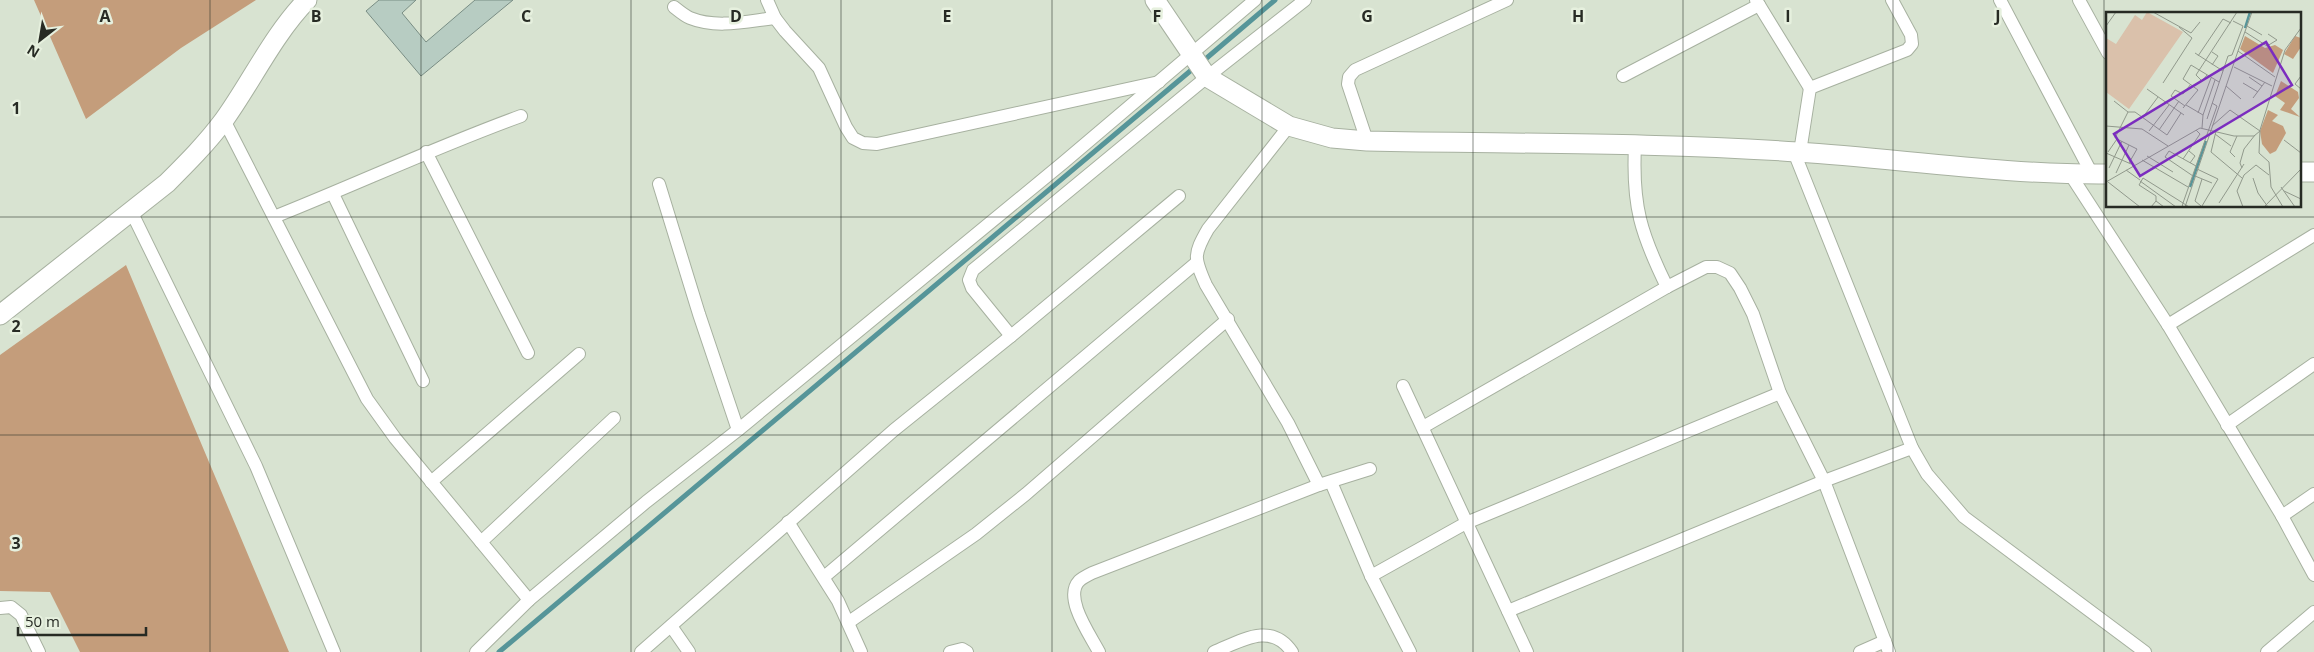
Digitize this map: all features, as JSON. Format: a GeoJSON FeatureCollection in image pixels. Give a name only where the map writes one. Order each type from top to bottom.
{"type":"FeatureCollection","features":[{"type":"Feature","properties":{"kind":"street"},"geometry":{"type":"LineString","coordinates":[[0,315],[167,183],[224,120],[278,37],[307,0]]}},
{"type":"Feature","properties":{"kind":"street"},"geometry":{"type":"LineString","coordinates":[[767,0],[775,18],[819,68],[853,138],[863,143],[877,144],[1161,82],[1199,66],[1305,0]]}},
{"type":"Feature","properties":{"kind":"street"},"geometry":{"type":"LineString","coordinates":[[1155,0],[1199,66],[1289,126],[1332,138],[1367,141],[1635,146],[1797,152],[1973,169],[2100,174],[2000,0]]}},
{"type":"Feature","properties":{"kind":"street"},"geometry":{"type":"LineString","coordinates":[[1011,336],[972,288],[969,280],[973,270],[1199,66],[1256,0]]}},
{"type":"Feature","properties":{"kind":"street"},"geometry":{"type":"LineString","coordinates":[[1810,88],[1907,50],[1912,44],[1911,35],[1892,0]]}},
{"type":"Feature","properties":{"kind":"street"},"geometry":{"type":"LineString","coordinates":[[2079,0],[2106,49]]}},
{"type":"Feature","properties":{"kind":"street"},"geometry":{"type":"LineString","coordinates":[[1367,141],[1348,84],[1350,77],[1356,70],[1502,1]]}},
{"type":"Feature","properties":{"kind":"street"},"geometry":{"type":"LineString","coordinates":[[1622,76],[1757,3],[1810,88],[1797,152],[1912,448],[1927,474],[1964,517],[2145,652]]}},
{"type":"Feature","properties":{"kind":"street"},"geometry":{"type":"LineString","coordinates":[[674,7],[690,18],[717,23],[731,24],[775,18]]}},
{"type":"Feature","properties":{"kind":"street"},"geometry":{"type":"LineString","coordinates":[[476,652],[529,600],[646,502],[738,430],[1161,82]]}},
{"type":"Feature","properties":{"kind":"street"},"geometry":{"type":"LineString","coordinates":[[274,217],[333,194],[426,152],[521,116]]}},
{"type":"Feature","properties":{"kind":"street"},"geometry":{"type":"LineString","coordinates":[[224,120],[367,399],[394,438],[529,600]]}},
{"type":"Feature","properties":{"kind":"street"},"geometry":{"type":"LineString","coordinates":[[1289,126],[1208,229],[1198,247],[1196,263],[1288,423],[1325,483],[1410,652]]}},
{"type":"Feature","properties":{"kind":"street"},"geometry":{"type":"LineString","coordinates":[[1635,146],[1633,176],[1637,211],[1645,239],[1668,287]]}},
{"type":"Feature","properties":{"kind":"street"},"geometry":{"type":"LineString","coordinates":[[426,152],[528,353]]}},
{"type":"Feature","properties":{"kind":"street"},"geometry":{"type":"LineString","coordinates":[[2070,174],[2168,325],[2282,516],[2314,575]]}},
{"type":"Feature","properties":{"kind":"street"},"geometry":{"type":"LineString","coordinates":[[659,184],[699,314],[738,430]]}},
{"type":"Feature","properties":{"kind":"street"},"geometry":{"type":"LineString","coordinates":[[333,194],[422,381]]}},
{"type":"Feature","properties":{"kind":"street"},"geometry":{"type":"LineString","coordinates":[[641,652],[894,430],[1011,336],[1179,196]]}},
{"type":"Feature","properties":{"kind":"street"},"geometry":{"type":"LineString","coordinates":[[131,211],[256,466],[334,652]]}},
{"type":"Feature","properties":{"kind":"street"},"geometry":{"type":"LineString","coordinates":[[2168,325],[2314,235]]}},
{"type":"Feature","properties":{"kind":"street"},"geometry":{"type":"LineString","coordinates":[[824,577],[1196,263]]}},
{"type":"Feature","properties":{"kind":"street"},"geometry":{"type":"LineString","coordinates":[[1423,427],[1668,287],[1706,267],[1717,266],[1730,273],[1753,314],[1780,392],[1824,481],[1887,647],[1860,652]]}},
{"type":"Feature","properties":{"kind":"street"},"geometry":{"type":"LineString","coordinates":[[849,622],[997,517],[1128,408],[1228,319]]}},
{"type":"Feature","properties":{"kind":"street"},"geometry":{"type":"LineString","coordinates":[[431,482],[579,354]]}},
{"type":"Feature","properties":{"kind":"street"},"geometry":{"type":"LineString","coordinates":[[2227,425],[2314,364]]}},
{"type":"Feature","properties":{"kind":"street"},"geometry":{"type":"LineString","coordinates":[[1404,386],[1527,652]]}},
{"type":"Feature","properties":{"kind":"street"},"geometry":{"type":"LineString","coordinates":[[1371,576],[1466,523],[1780,392]]}},
{"type":"Feature","properties":{"kind":"street"},"geometry":{"type":"LineString","coordinates":[[481,542],[614,418]]}},
{"type":"Feature","properties":{"kind":"street"},"geometry":{"type":"LineString","coordinates":[[1508,611],[1824,481],[1912,448]]}},
{"type":"Feature","properties":{"kind":"street"},"geometry":{"type":"LineString","coordinates":[[1100,652],[1074,604],[1074,593],[1078,582],[1092,573],[1325,483],[1370,469]]}},
{"type":"Feature","properties":{"kind":"street"},"geometry":{"type":"LineString","coordinates":[[2282,516],[2314,494]]}},
{"type":"Feature","properties":{"kind":"street"},"geometry":{"type":"LineString","coordinates":[[788,522],[824,577],[849,622],[861,652]]}},
{"type":"Feature","properties":{"kind":"street"},"geometry":{"type":"LineString","coordinates":[[0,608],[11,607],[20,615],[39,652]]}},
{"type":"Feature","properties":{"kind":"street"},"geometry":{"type":"LineString","coordinates":[[2267,652],[2314,612]]}},
{"type":"Feature","properties":{"kind":"street"},"geometry":{"type":"LineString","coordinates":[[671,626],[689,652]]}},
{"type":"Feature","properties":{"kind":"street"},"geometry":{"type":"LineString","coordinates":[[1214,652],[1251,636],[1272,635],[1285,642],[1292,652]]}},
{"type":"Feature","properties":{"kind":"street"},"geometry":{"type":"LineString","coordinates":[[950,652],[962,649],[967,652]]}},
{"type":"Feature","properties":{"kind":"shaded area"},"geometry":{"type":"Polygon","coordinates":[[[34,0],[256,0],[181,48],[86,119],[34,0]]]}},
{"type":"Feature","properties":{"kind":"shaded area"},"geometry":{"type":"Polygon","coordinates":[[[126,265],[289,652],[80,652],[50,592],[0,591],[0,355],[126,265]]]}},
{"type":"Feature","properties":{"kind":"building"},"geometry":{"type":"Polygon","coordinates":[[[379,0],[416,0],[402,13],[426,42],[475,0],[513,0],[421,76],[366,11],[379,0]]]}},
{"type":"Feature","properties":{"kind":"waterway"},"geometry":{"type":"LineString","coordinates":[[1202,62],[1275,0]]}},
{"type":"Feature","properties":{"kind":"waterway"},"geometry":{"type":"LineString","coordinates":[[499,652],[1195,67]]}}]}
